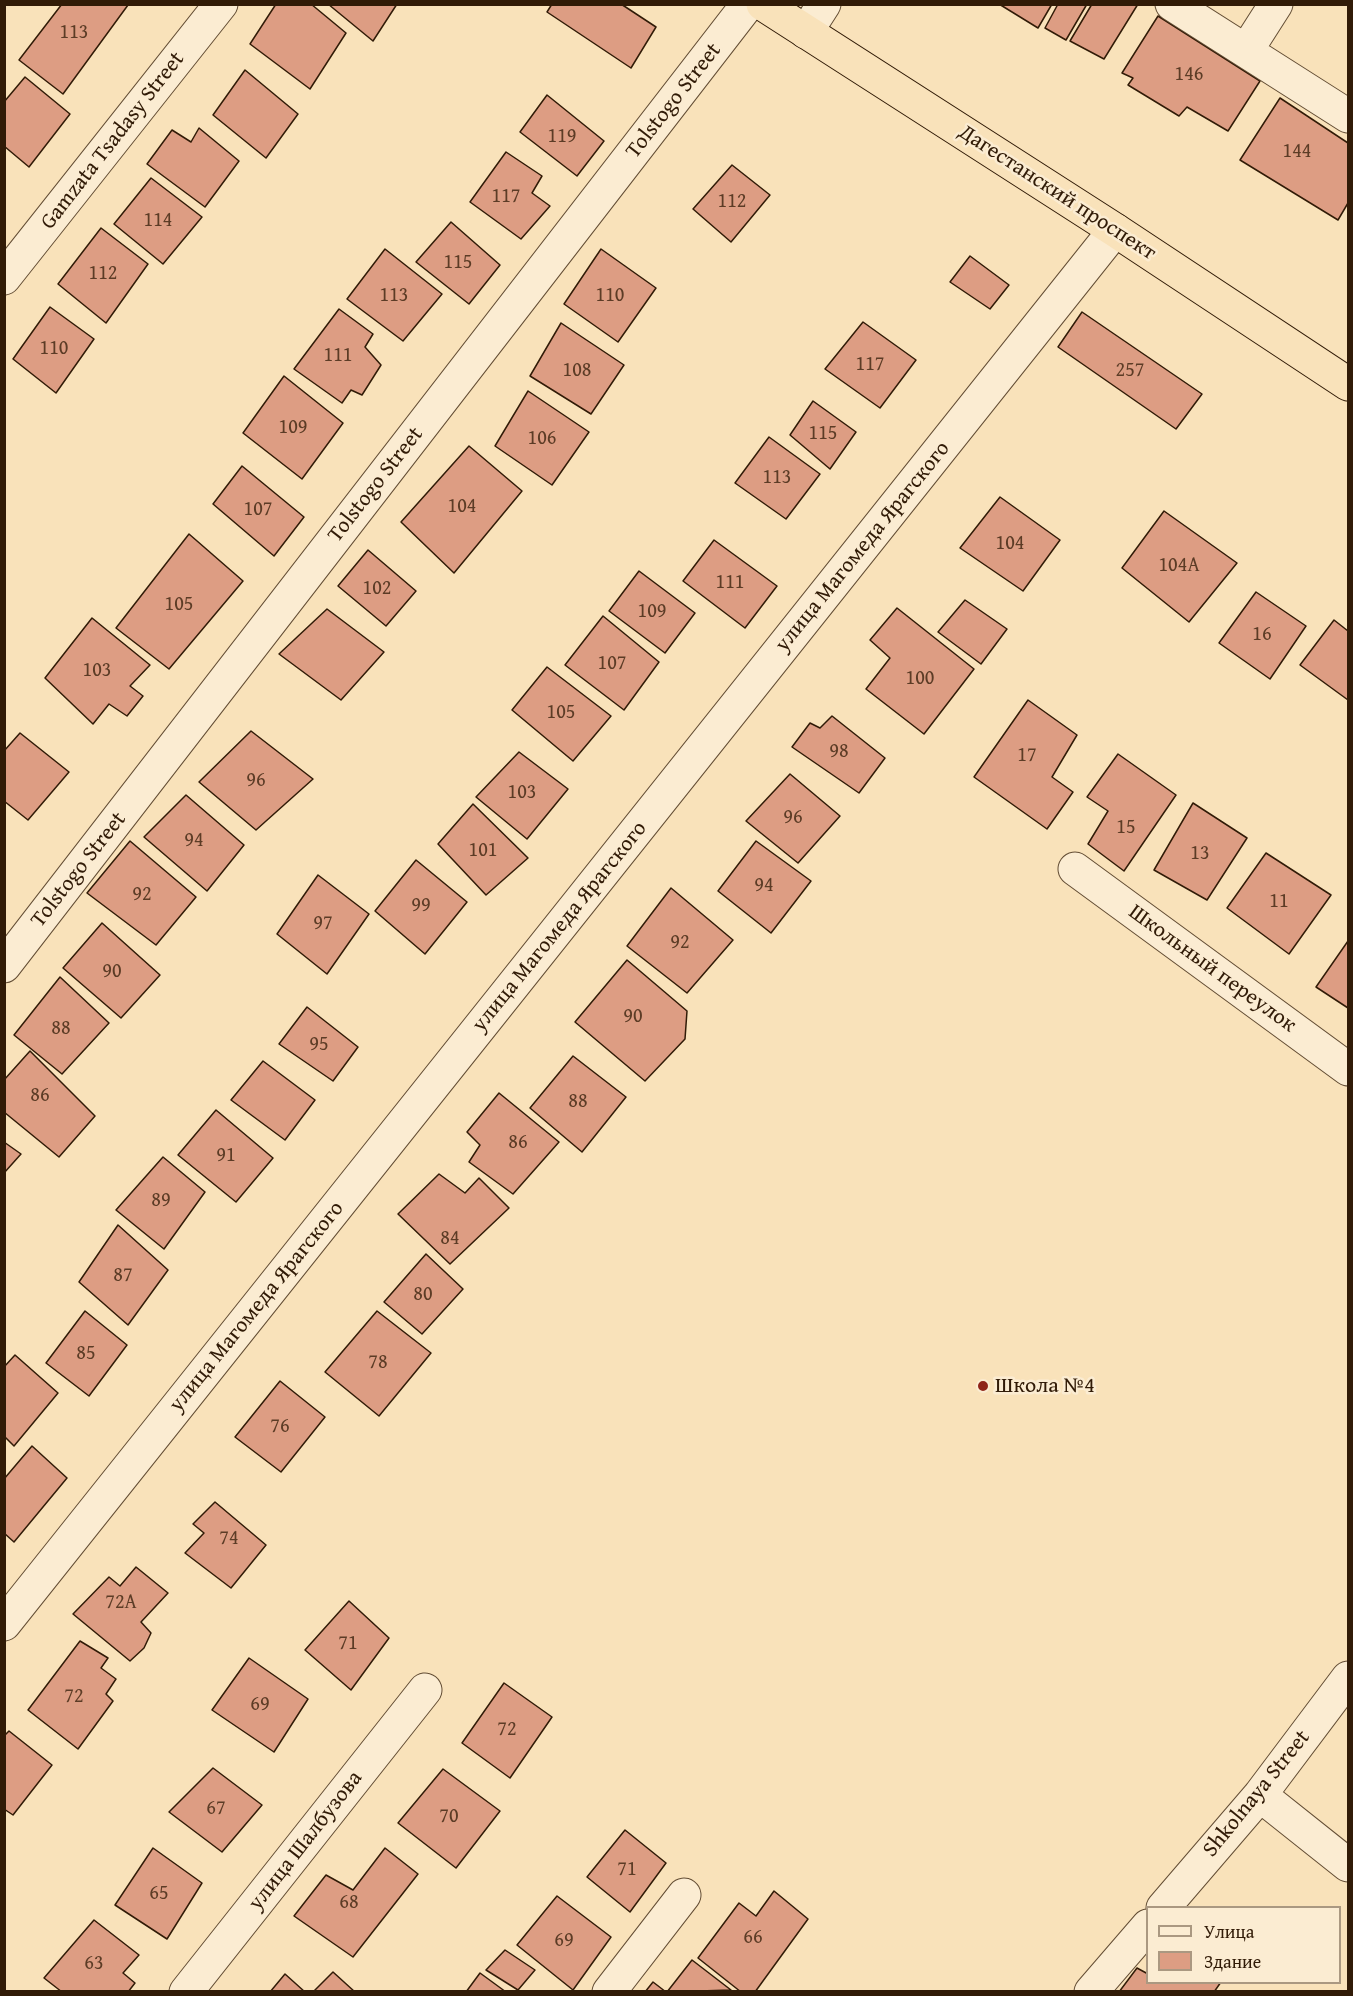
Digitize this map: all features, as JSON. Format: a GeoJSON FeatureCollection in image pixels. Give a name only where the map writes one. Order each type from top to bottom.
{"type":"FeatureCollection","features":[{"type":"Feature","properties":{"kind":"highway","name":"Дагестанский проспект"},"geometry":{"type":"LineString","coordinates":[[763,4],[1115,230],[1348,384]]}},
{"type":"Feature","properties":{"kind":"street","name":"Gamzata Tsadasy Street"},"geometry":{"type":"LineString","coordinates":[[4,278],[221,4]]}},
{"type":"Feature","properties":{"kind":"street","name":"Tolstogo Street"},"geometry":{"type":"LineString","coordinates":[[4,966],[748,4]]}},
{"type":"Feature","properties":{"kind":"street"},"geometry":{"type":"LineString","coordinates":[[806,32],[824,4]]}},
{"type":"Feature","properties":{"kind":"street"},"geometry":{"type":"LineString","coordinates":[[1172,4],[1348,116]]}},
{"type":"Feature","properties":{"kind":"street"},"geometry":{"type":"LineString","coordinates":[[1245,51],[1276,4]]}},
{"type":"Feature","properties":{"kind":"street","name":"улица Магомеда Ярагского"},"geometry":{"type":"LineString","coordinates":[[4,1623],[1115,230]]}},
{"type":"Feature","properties":{"kind":"street","name":"Школьный переулок"},"geometry":{"type":"LineString","coordinates":[[1075,869],[1348,1069]]}},
{"type":"Feature","properties":{"kind":"street","name":"Shkolnaya Street"},"geometry":{"type":"LineString","coordinates":[[1165,1906],[1260,1795],[1348,1678]]}},
{"type":"Feature","properties":{"kind":"street","name":"улица Шалбузова"},"geometry":{"type":"LineString","coordinates":[[186,1992],[425,1690]]}},
{"type":"Feature","properties":{"kind":"street"},"geometry":{"type":"LineString","coordinates":[[1260,1795],[1348,1865]]}},
{"type":"Feature","properties":{"kind":"street"},"geometry":{"type":"LineString","coordinates":[[609,1992],[684,1895]]}},
{"type":"Feature","properties":{"kind":"street"},"geometry":{"type":"LineString","coordinates":[[1091,1992],[1146,1928]]}},
{"type":"Feature","properties":{"kind":"building"},"geometry":{"type":"Polygon","coordinates":[[[62,4],[128,5],[63,94],[19,60],[62,4]]]}},
{"type":"Feature","properties":{"kind":"building"},"geometry":{"type":"Polygon","coordinates":[[[276,4],[311,4],[346,33],[310,89],[250,44],[276,4]]]}},
{"type":"Feature","properties":{"kind":"building"},"geometry":{"type":"Polygon","coordinates":[[[328,4],[397,4],[373,41],[328,4]]]}},
{"type":"Feature","properties":{"kind":"building"},"geometry":{"type":"Polygon","coordinates":[[[552,4],[621,4],[656,27],[631,68],[547,12],[552,4]]]}},
{"type":"Feature","properties":{"kind":"building"},"geometry":{"type":"Polygon","coordinates":[[[999,4],[1052,4],[1038,28],[999,4]]]}},
{"type":"Feature","properties":{"kind":"building"},"geometry":{"type":"Polygon","coordinates":[[[1058,4],[1087,4],[1066,40],[1045,28],[1058,4]]]}},
{"type":"Feature","properties":{"kind":"building"},"geometry":{"type":"Polygon","coordinates":[[[1092,4],[1138,4],[1104,59],[1070,41],[1092,4]]]}},
{"type":"Feature","properties":{"kind":"building"},"geometry":{"type":"Polygon","coordinates":[[[1158,16],[1260,81],[1228,131],[1187,107],[1179,116],[1128,85],[1133,78],[1122,73],[1158,16]]]}},
{"type":"Feature","properties":{"kind":"building"},"geometry":{"type":"Polygon","coordinates":[[[245,70],[298,114],[266,158],[213,115],[245,70]]]}},
{"type":"Feature","properties":{"kind":"building"},"geometry":{"type":"Polygon","coordinates":[[[25,77],[70,114],[29,167],[4,146],[4,102],[25,77]]]}},
{"type":"Feature","properties":{"kind":"building"},"geometry":{"type":"Polygon","coordinates":[[[547,95],[604,141],[577,176],[520,132],[547,95]]]}},
{"type":"Feature","properties":{"kind":"building"},"geometry":{"type":"Polygon","coordinates":[[[1280,98],[1348,143],[1348,203],[1338,220],[1240,160],[1280,98]]]}},
{"type":"Feature","properties":{"kind":"building"},"geometry":{"type":"Polygon","coordinates":[[[199,128],[239,161],[205,207],[147,164],[172,130],[191,142],[199,128]]]}},
{"type":"Feature","properties":{"kind":"building"},"geometry":{"type":"Polygon","coordinates":[[[506,152],[542,176],[532,193],[550,206],[521,239],[470,202],[506,152]]]}},
{"type":"Feature","properties":{"kind":"building"},"geometry":{"type":"Polygon","coordinates":[[[732,165],[770,195],[731,242],[693,209],[732,165]]]}},
{"type":"Feature","properties":{"kind":"building"},"geometry":{"type":"Polygon","coordinates":[[[151,178],[202,217],[163,264],[114,224],[151,178]]]}},
{"type":"Feature","properties":{"kind":"building"},"geometry":{"type":"Polygon","coordinates":[[[451,222],[500,265],[469,304],[416,262],[451,222]]]}},
{"type":"Feature","properties":{"kind":"building"},"geometry":{"type":"Polygon","coordinates":[[[101,228],[148,264],[106,323],[58,284],[101,228]]]}},
{"type":"Feature","properties":{"kind":"building"},"geometry":{"type":"Polygon","coordinates":[[[385,249],[442,294],[403,341],[347,299],[385,249]]]}},
{"type":"Feature","properties":{"kind":"building"},"geometry":{"type":"Polygon","coordinates":[[[601,249],[656,288],[618,342],[564,304],[601,249]]]}},
{"type":"Feature","properties":{"kind":"building"},"geometry":{"type":"Polygon","coordinates":[[[970,256],[1009,285],[990,309],[950,282],[970,256]]]}},
{"type":"Feature","properties":{"kind":"building"},"geometry":{"type":"Polygon","coordinates":[[[50,307],[94,339],[56,393],[13,359],[50,307]]]}},
{"type":"Feature","properties":{"kind":"building"},"geometry":{"type":"Polygon","coordinates":[[[339,309],[373,334],[365,347],[381,365],[362,395],[351,390],[342,403],[294,369],[339,309]]]}},
{"type":"Feature","properties":{"kind":"building"},"geometry":{"type":"Polygon","coordinates":[[[1082,312],[1202,394],[1176,429],[1058,347],[1082,312]]]}},
{"type":"Feature","properties":{"kind":"building"},"geometry":{"type":"Polygon","coordinates":[[[863,322],[916,360],[880,408],[825,369],[863,322]]]}},
{"type":"Feature","properties":{"kind":"building"},"geometry":{"type":"Polygon","coordinates":[[[561,323],[624,365],[591,414],[530,376],[561,323]]]}},
{"type":"Feature","properties":{"kind":"building"},"geometry":{"type":"Polygon","coordinates":[[[284,376],[343,423],[302,479],[243,433],[284,376]]]}},
{"type":"Feature","properties":{"kind":"building"},"geometry":{"type":"Polygon","coordinates":[[[528,391],[589,432],[552,485],[495,446],[528,391]]]}},
{"type":"Feature","properties":{"kind":"building"},"geometry":{"type":"Polygon","coordinates":[[[813,401],[856,432],[830,469],[790,435],[813,401]]]}},
{"type":"Feature","properties":{"kind":"building"},"geometry":{"type":"Polygon","coordinates":[[[769,437],[820,474],[786,519],[735,483],[769,437]]]}},
{"type":"Feature","properties":{"kind":"building"},"geometry":{"type":"Polygon","coordinates":[[[469,446],[522,491],[454,573],[401,522],[469,446]]]}},
{"type":"Feature","properties":{"kind":"building"},"geometry":{"type":"Polygon","coordinates":[[[242,466],[304,517],[274,556],[213,504],[242,466]]]}},
{"type":"Feature","properties":{"kind":"building"},"geometry":{"type":"Polygon","coordinates":[[[1000,497],[1060,540],[1023,591],[960,548],[1000,497]]]}},
{"type":"Feature","properties":{"kind":"building"},"geometry":{"type":"Polygon","coordinates":[[[1164,511],[1237,563],[1189,622],[1122,568],[1164,511]]]}},
{"type":"Feature","properties":{"kind":"building"},"geometry":{"type":"Polygon","coordinates":[[[189,534],[243,581],[169,669],[116,628],[189,534]]]}},
{"type":"Feature","properties":{"kind":"building"},"geometry":{"type":"Polygon","coordinates":[[[714,540],[777,586],[745,628],[683,581],[714,540]]]}},
{"type":"Feature","properties":{"kind":"building"},"geometry":{"type":"Polygon","coordinates":[[[368,550],[416,591],[386,626],[338,586],[368,550]]]}},
{"type":"Feature","properties":{"kind":"building"},"geometry":{"type":"Polygon","coordinates":[[[639,571],[695,613],[665,653],[609,611],[639,571]]]}},
{"type":"Feature","properties":{"kind":"building"},"geometry":{"type":"Polygon","coordinates":[[[1256,592],[1306,626],[1270,679],[1219,643],[1256,592]]]}},
{"type":"Feature","properties":{"kind":"building"},"geometry":{"type":"Polygon","coordinates":[[[965,600],[1007,629],[981,664],[938,632],[965,600]]]}},
{"type":"Feature","properties":{"kind":"building"},"geometry":{"type":"Polygon","coordinates":[[[897,608],[974,669],[924,734],[866,689],[890,658],[870,640],[897,608]]]}},
{"type":"Feature","properties":{"kind":"building"},"geometry":{"type":"Polygon","coordinates":[[[327,609],[384,652],[341,700],[279,654],[327,609]]]}},
{"type":"Feature","properties":{"kind":"building"},"geometry":{"type":"Polygon","coordinates":[[[603,616],[659,662],[624,710],[565,665],[603,616]]]}},
{"type":"Feature","properties":{"kind":"building"},"geometry":{"type":"Polygon","coordinates":[[[92,618],[150,665],[130,686],[143,696],[127,716],[109,704],[93,724],[45,678],[92,618]]]}},
{"type":"Feature","properties":{"kind":"building"},"geometry":{"type":"Polygon","coordinates":[[[1334,620],[1348,631],[1348,700],[1300,665],[1334,620]]]}},
{"type":"Feature","properties":{"kind":"building"},"geometry":{"type":"Polygon","coordinates":[[[547,667],[611,716],[573,761],[512,710],[547,667]]]}},
{"type":"Feature","properties":{"kind":"building"},"geometry":{"type":"Polygon","coordinates":[[[1028,700],[1077,735],[1052,777],[1073,792],[1047,829],[974,777],[1028,700]]]}},
{"type":"Feature","properties":{"kind":"building"},"geometry":{"type":"Polygon","coordinates":[[[832,716],[885,758],[859,793],[792,747],[810,723],[820,728],[832,716]]]}},
{"type":"Feature","properties":{"kind":"building"},"geometry":{"type":"Polygon","coordinates":[[[251,731],[313,779],[256,830],[199,782],[251,731]]]}},
{"type":"Feature","properties":{"kind":"building"},"geometry":{"type":"Polygon","coordinates":[[[20,733],[69,772],[28,820],[4,801],[4,751],[20,733]]]}},
{"type":"Feature","properties":{"kind":"building"},"geometry":{"type":"Polygon","coordinates":[[[519,752],[568,789],[527,839],[476,797],[519,752]]]}},
{"type":"Feature","properties":{"kind":"building"},"geometry":{"type":"Polygon","coordinates":[[[1118,754],[1176,795],[1124,871],[1088,844],[1108,811],[1087,797],[1118,754]]]}},
{"type":"Feature","properties":{"kind":"building"},"geometry":{"type":"Polygon","coordinates":[[[790,774],[840,816],[798,863],[746,821],[790,774]]]}},
{"type":"Feature","properties":{"kind":"building"},"geometry":{"type":"Polygon","coordinates":[[[186,795],[244,845],[207,891],[144,837],[186,795]]]}},
{"type":"Feature","properties":{"kind":"building"},"geometry":{"type":"Polygon","coordinates":[[[1193,803],[1247,838],[1207,900],[1154,870],[1193,803]]]}},
{"type":"Feature","properties":{"kind":"building"},"geometry":{"type":"Polygon","coordinates":[[[473,804],[528,858],[486,895],[438,844],[473,804]]]}},
{"type":"Feature","properties":{"kind":"building"},"geometry":{"type":"Polygon","coordinates":[[[130,841],[196,897],[156,945],[87,893],[130,841]]]}},
{"type":"Feature","properties":{"kind":"building"},"geometry":{"type":"Polygon","coordinates":[[[756,841],[811,881],[771,933],[718,891],[756,841]]]}},
{"type":"Feature","properties":{"kind":"building"},"geometry":{"type":"Polygon","coordinates":[[[1266,853],[1331,895],[1289,954],[1227,908],[1266,853]]]}},
{"type":"Feature","properties":{"kind":"building"},"geometry":{"type":"Polygon","coordinates":[[[416,860],[467,902],[425,954],[375,911],[416,860]]]}},
{"type":"Feature","properties":{"kind":"building"},"geometry":{"type":"Polygon","coordinates":[[[318,875],[369,914],[327,974],[277,934],[318,875]]]}},
{"type":"Feature","properties":{"kind":"building"},"geometry":{"type":"Polygon","coordinates":[[[671,888],[733,940],[687,993],[627,946],[671,888]]]}},
{"type":"Feature","properties":{"kind":"building"},"geometry":{"type":"Polygon","coordinates":[[[102,923],[160,975],[121,1018],[63,968],[102,923]]]}},
{"type":"Feature","properties":{"kind":"building"},"geometry":{"type":"Polygon","coordinates":[[[1348,941],[1348,1008],[1316,987],[1348,941]]]}},
{"type":"Feature","properties":{"kind":"building"},"geometry":{"type":"Polygon","coordinates":[[[627,960],[687,1011],[685,1039],[645,1081],[575,1022],[627,960]]]}},
{"type":"Feature","properties":{"kind":"building"},"geometry":{"type":"Polygon","coordinates":[[[60,977],[109,1023],[62,1074],[14,1035],[60,977]]]}},
{"type":"Feature","properties":{"kind":"building"},"geometry":{"type":"Polygon","coordinates":[[[307,1007],[358,1047],[333,1081],[279,1044],[307,1007]]]}},
{"type":"Feature","properties":{"kind":"building"},"geometry":{"type":"Polygon","coordinates":[[[30,1051],[95,1116],[59,1157],[4,1112],[4,1080],[30,1051]]]}},
{"type":"Feature","properties":{"kind":"building"},"geometry":{"type":"Polygon","coordinates":[[[573,1056],[626,1097],[582,1152],[530,1108],[573,1056]]]}},
{"type":"Feature","properties":{"kind":"building"},"geometry":{"type":"Polygon","coordinates":[[[263,1061],[315,1100],[285,1140],[231,1100],[263,1061]]]}},
{"type":"Feature","properties":{"kind":"building"},"geometry":{"type":"Polygon","coordinates":[[[499,1093],[559,1142],[513,1194],[469,1162],[480,1145],[467,1132],[499,1093]]]}},
{"type":"Feature","properties":{"kind":"building"},"geometry":{"type":"Polygon","coordinates":[[[216,1110],[273,1158],[236,1202],[178,1155],[216,1110]]]}},
{"type":"Feature","properties":{"kind":"building"},"geometry":{"type":"Polygon","coordinates":[[[4,1142],[21,1154],[4,1173],[4,1142]]]}},
{"type":"Feature","properties":{"kind":"building"},"geometry":{"type":"Polygon","coordinates":[[[163,1157],[205,1192],[164,1249],[116,1210],[163,1157]]]}},
{"type":"Feature","properties":{"kind":"building"},"geometry":{"type":"Polygon","coordinates":[[[439,1174],[465,1193],[479,1178],[509,1208],[450,1264],[398,1214],[439,1174]]]}},
{"type":"Feature","properties":{"kind":"building"},"geometry":{"type":"Polygon","coordinates":[[[118,1225],[168,1270],[128,1325],[79,1282],[118,1225]]]}},
{"type":"Feature","properties":{"kind":"building"},"geometry":{"type":"Polygon","coordinates":[[[426,1254],[463,1289],[422,1334],[384,1302],[426,1254]]]}},
{"type":"Feature","properties":{"kind":"building"},"geometry":{"type":"Polygon","coordinates":[[[85,1311],[127,1345],[89,1396],[46,1363],[85,1311]]]}},
{"type":"Feature","properties":{"kind":"building"},"geometry":{"type":"Polygon","coordinates":[[[377,1311],[431,1353],[379,1416],[325,1372],[377,1311]]]}},
{"type":"Feature","properties":{"kind":"building"},"geometry":{"type":"Polygon","coordinates":[[[15,1355],[58,1393],[14,1446],[4,1436],[4,1367],[15,1355]]]}},
{"type":"Feature","properties":{"kind":"building"},"geometry":{"type":"Polygon","coordinates":[[[280,1381],[325,1417],[281,1472],[235,1437],[280,1381]]]}},
{"type":"Feature","properties":{"kind":"building"},"geometry":{"type":"Polygon","coordinates":[[[32,1446],[67,1478],[14,1542],[4,1533],[4,1479],[32,1446]]]}},
{"type":"Feature","properties":{"kind":"building"},"geometry":{"type":"Polygon","coordinates":[[[215,1502],[266,1545],[231,1588],[185,1553],[204,1533],[193,1524],[215,1502]]]}},
{"type":"Feature","properties":{"kind":"building"},"geometry":{"type":"Polygon","coordinates":[[[136,1567],[168,1593],[141,1622],[151,1633],[144,1648],[130,1661],[73,1614],[109,1577],[120,1586],[136,1567]]]}},
{"type":"Feature","properties":{"kind":"building"},"geometry":{"type":"Polygon","coordinates":[[[349,1601],[389,1638],[351,1690],[305,1650],[349,1601]]]}},
{"type":"Feature","properties":{"kind":"building"},"geometry":{"type":"Polygon","coordinates":[[[80,1641],[108,1658],[101,1668],[116,1679],[106,1694],[113,1701],[78,1749],[28,1710],[80,1641]]]}},
{"type":"Feature","properties":{"kind":"building"},"geometry":{"type":"Polygon","coordinates":[[[249,1658],[308,1699],[274,1752],[212,1710],[249,1658]]]}},
{"type":"Feature","properties":{"kind":"building"},"geometry":{"type":"Polygon","coordinates":[[[504,1683],[552,1717],[510,1778],[462,1743],[504,1683]]]}},
{"type":"Feature","properties":{"kind":"building"},"geometry":{"type":"Polygon","coordinates":[[[9,1731],[52,1765],[13,1815],[4,1809],[4,1736],[9,1731]]]}},
{"type":"Feature","properties":{"kind":"building"},"geometry":{"type":"Polygon","coordinates":[[[213,1768],[262,1805],[222,1852],[169,1812],[213,1768]]]}},
{"type":"Feature","properties":{"kind":"building"},"geometry":{"type":"Polygon","coordinates":[[[443,1769],[500,1811],[456,1868],[398,1823],[443,1769]]]}},
{"type":"Feature","properties":{"kind":"building"},"geometry":{"type":"Polygon","coordinates":[[[625,1830],[666,1863],[630,1912],[587,1877],[625,1830]]]}},
{"type":"Feature","properties":{"kind":"building"},"geometry":{"type":"Polygon","coordinates":[[[153,1848],[202,1883],[167,1939],[115,1905],[153,1848]]]}},
{"type":"Feature","properties":{"kind":"building"},"geometry":{"type":"Polygon","coordinates":[[[385,1848],[418,1874],[353,1957],[294,1916],[326,1875],[353,1890],[385,1848]]]}},
{"type":"Feature","properties":{"kind":"building"},"geometry":{"type":"Polygon","coordinates":[[[774,1891],[808,1919],[755,1992],[741,1992],[698,1958],[739,1903],[756,1916],[774,1891]]]}},
{"type":"Feature","properties":{"kind":"building"},"geometry":{"type":"Polygon","coordinates":[[[557,1896],[611,1937],[573,1990],[517,1945],[557,1896]]]}},
{"type":"Feature","properties":{"kind":"building"},"geometry":{"type":"Polygon","coordinates":[[[94,1920],[139,1955],[123,1973],[135,1983],[128,1992],[62,1992],[44,1978],[94,1920]]]}},
{"type":"Feature","properties":{"kind":"building"},"geometry":{"type":"Polygon","coordinates":[[[505,1950],[535,1970],[518,1990],[486,1970],[505,1950]]]}},
{"type":"Feature","properties":{"kind":"building"},"geometry":{"type":"Polygon","coordinates":[[[692,1960],[731,1990],[667,1992],[692,1960]]]}},
{"type":"Feature","properties":{"kind":"building"},"geometry":{"type":"Polygon","coordinates":[[[1137,1968],[1146,1973],[1146,1984],[1220,1984],[1214,1992],[1119,1992],[1137,1968]]]}},
{"type":"Feature","properties":{"kind":"building"},"geometry":{"type":"Polygon","coordinates":[[[333,1972],[355,1992],[313,1992],[333,1972]]]}},
{"type":"Feature","properties":{"kind":"building"},"geometry":{"type":"Polygon","coordinates":[[[480,1973],[506,1992],[466,1992],[480,1973]]]}},
{"type":"Feature","properties":{"kind":"building"},"geometry":{"type":"Polygon","coordinates":[[[285,1974],[305,1992],[270,1992],[285,1974]]]}},
{"type":"Feature","properties":{"kind":"building"},"geometry":{"type":"Polygon","coordinates":[[[653,1982],[666,1992],[645,1992],[653,1982]]]}},
{"type":"Feature","properties":{"kind":"place","name":"Школа №4"},"geometry":{"type":"Point","coordinates":[983,1386]}}]}
